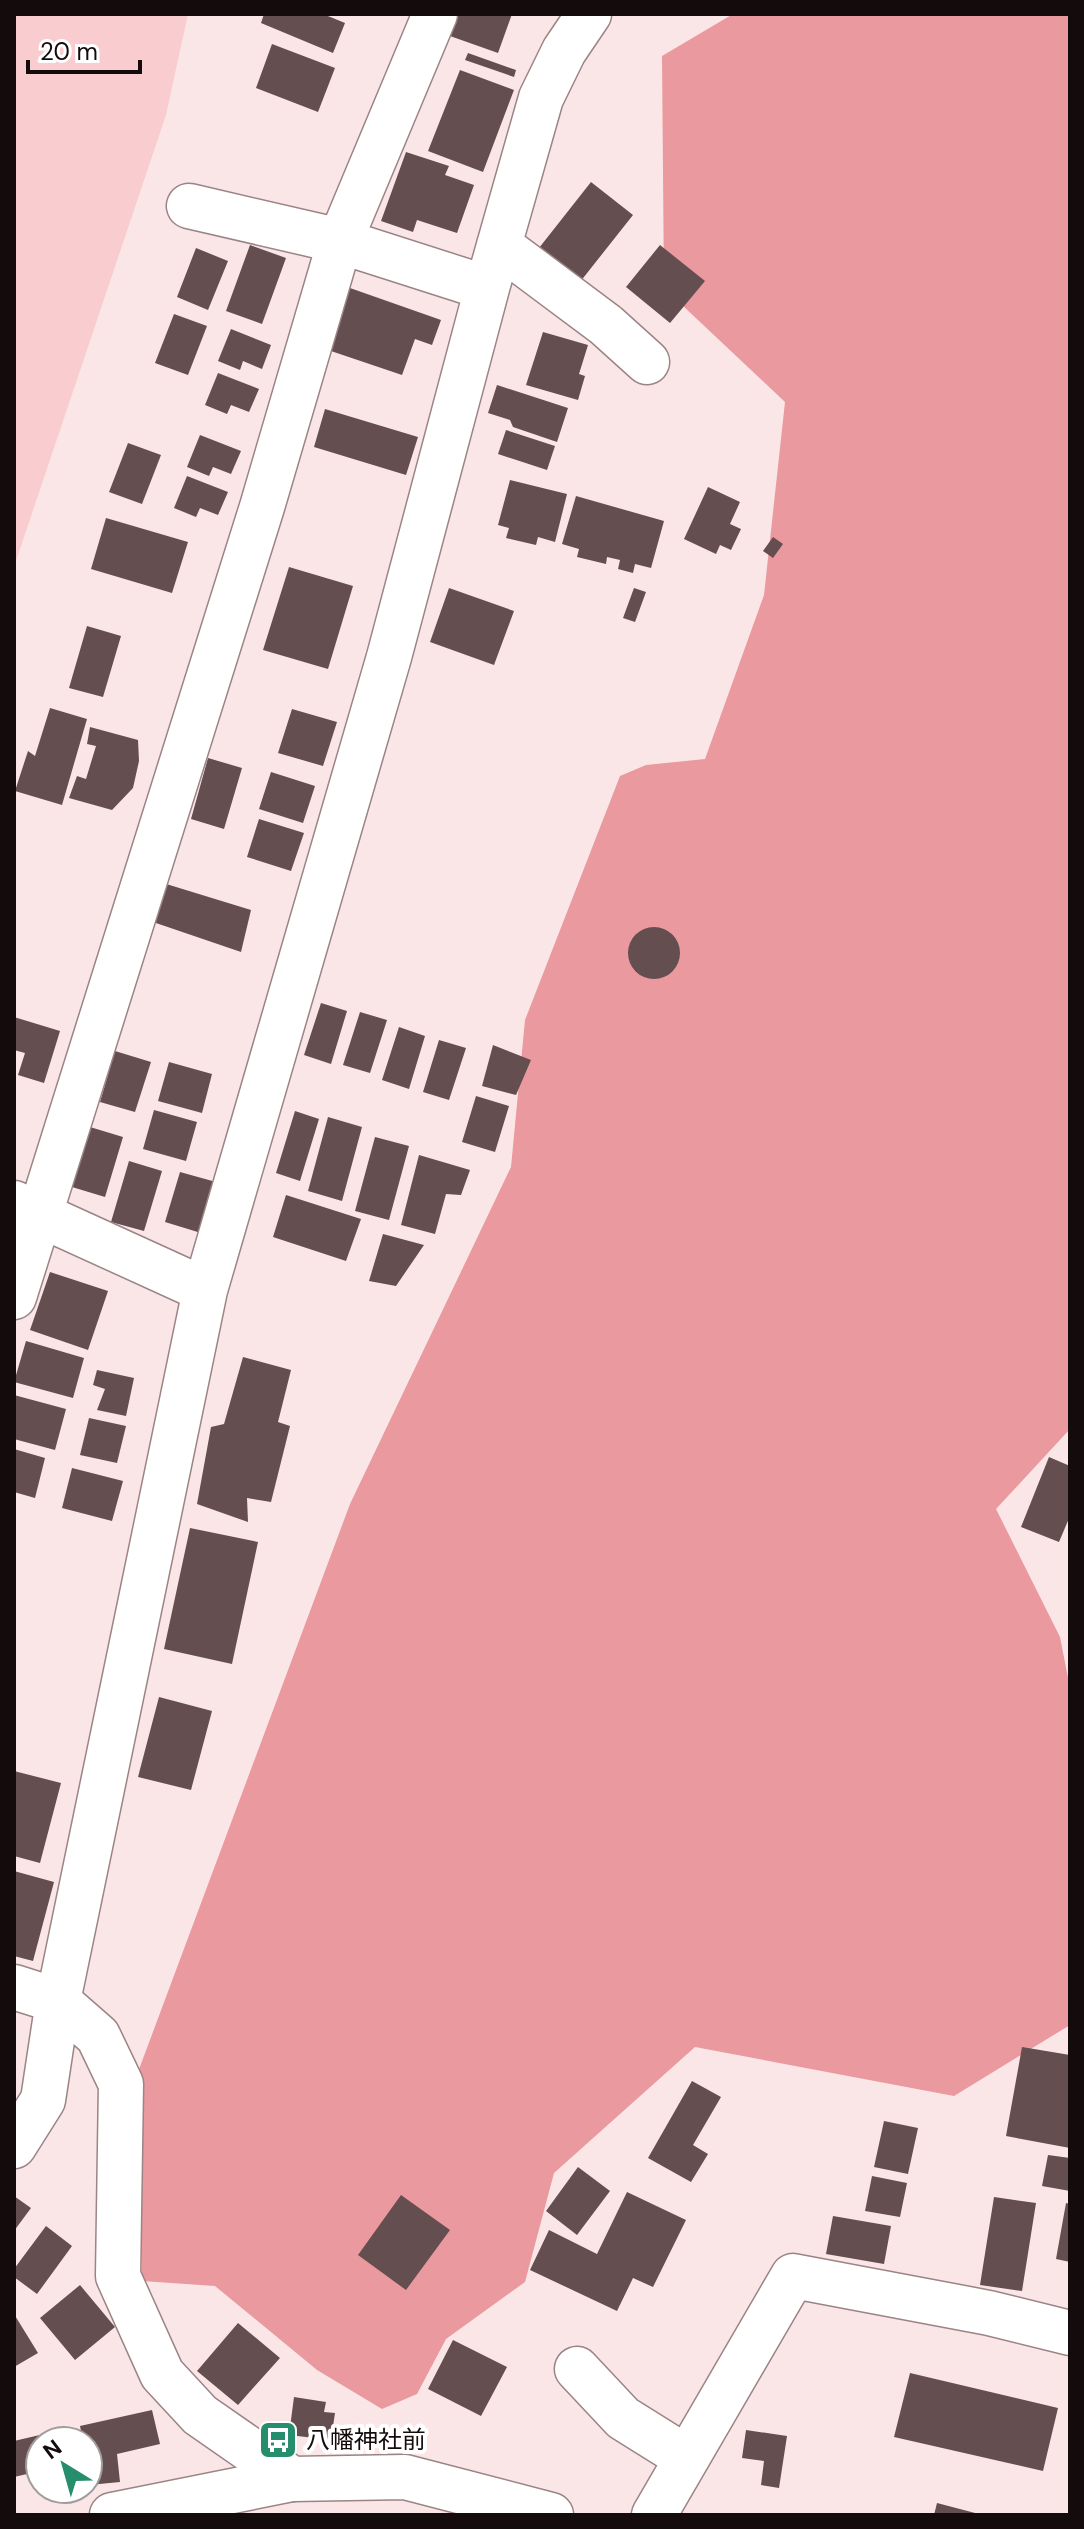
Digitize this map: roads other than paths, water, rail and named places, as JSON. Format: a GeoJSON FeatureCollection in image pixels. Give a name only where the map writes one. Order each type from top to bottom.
{"type":"FeatureCollection","features":[{"type":"Feature","properties":{"kind":"street"},"geometry":{"type":"LineString","coordinates":[[14,1297],[27,1209],[262,507],[340,241],[435,14]]}},
{"type":"Feature","properties":{"kind":"street"},"geometry":{"type":"LineString","coordinates":[[14,2146],[43,2100],[58,2001],[205,1290],[389,657],[541,98],[564,51],[589,14]]}},
{"type":"Feature","properties":{"kind":"street"},"geometry":{"type":"LineString","coordinates":[[189,206],[340,241],[487,288]]}},
{"type":"Feature","properties":{"kind":"street"},"geometry":{"type":"LineString","coordinates":[[499,245],[606,325],[647,362]]}},
{"type":"Feature","properties":{"kind":"street"},"geometry":{"type":"LineString","coordinates":[[27,1209],[205,1290]]}},
{"type":"Feature","properties":{"kind":"street"},"geometry":{"type":"LineString","coordinates":[[14,1987],[58,2001],[98,2036],[121,2084],[118,2276],[162,2374],[200,2415],[292,2479]]}},
{"type":"Feature","properties":{"kind":"street"},"geometry":{"type":"LineString","coordinates":[[654,2515],[793,2276],[989,2313],[1070,2333]]}},
{"type":"Feature","properties":{"kind":"street"},"geometry":{"type":"LineString","coordinates":[[577,2369],[623,2418],[687,2458]]}},
{"type":"Feature","properties":{"kind":"street"},"geometry":{"type":"LineString","coordinates":[[112,2515],[292,2479],[405,2477],[551,2515]]}},
{"type":"Feature","properties":{"kind":"place","name":"八幡神社前"},"geometry":{"type":"Point","coordinates":[278,2440]}}]}
